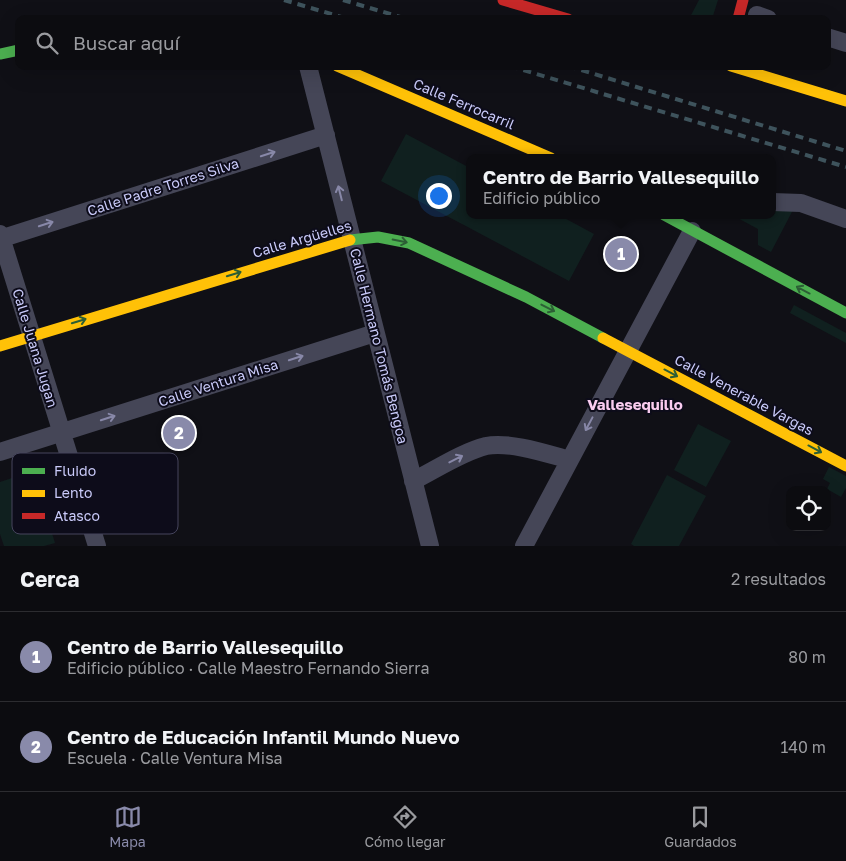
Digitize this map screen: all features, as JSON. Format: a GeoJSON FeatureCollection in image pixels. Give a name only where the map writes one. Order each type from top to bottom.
{"type":"FeatureCollection","features":[{"type":"Feature","properties":{"kind":"street"},"geometry":{"type":"LineString","coordinates":[[503,0],[554,15]]}},
{"type":"Feature","properties":{"kind":"street"},"geometry":{"type":"LineString","coordinates":[[739,15],[743,0]]}},
{"type":"Feature","properties":{"kind":"street"},"geometry":{"type":"LineString","coordinates":[[831,38],[846,43]]}},
{"type":"Feature","properties":{"kind":"street"},"geometry":{"type":"LineString","coordinates":[[0,54],[15,51]]}},
{"type":"Feature","properties":{"kind":"street","name":"Calle Hermano Tomás Bengoa"},"geometry":{"type":"LineString","coordinates":[[309,70],[374,333],[430,546]]}},
{"type":"Feature","properties":{"kind":"street","name":"Calle Ferrocarril"},"geometry":{"type":"LineString","coordinates":[[346,70],[542,154]]}},
{"type":"Feature","properties":{"kind":"street"},"geometry":{"type":"LineString","coordinates":[[745,70],[846,100]]}},
{"type":"Feature","properties":{"kind":"street","name":"Calle Padre Torres Silva"},"geometry":{"type":"LineString","coordinates":[[0,237],[326,135]]}},
{"type":"Feature","properties":{"kind":"street"},"geometry":{"type":"LineString","coordinates":[[776,202],[801,204],[846,219]]}},
{"type":"Feature","properties":{"kind":"street"},"geometry":{"type":"LineString","coordinates":[[675,219],[689,224],[846,313]]}},
{"type":"Feature","properties":{"kind":"street"},"geometry":{"type":"LineString","coordinates":[[524,546],[628,350],[689,224]]}},
{"type":"Feature","properties":{"kind":"street","name":"Calle Juana Jugan"},"geometry":{"type":"LineString","coordinates":[[0,237],[68,453]]}},
{"type":"Feature","properties":{"kind":"street","name":"Calle Argüelles"},"geometry":{"type":"LineString","coordinates":[[0,346],[352,238],[378,237],[409,243],[526,297],[628,350]]}},
{"type":"Feature","properties":{"kind":"street","name":"Calle Ventura Misa"},"geometry":{"type":"LineString","coordinates":[[0,452],[374,333]]}},
{"type":"Feature","properties":{"kind":"street","name":"Calle Venerable Vargas"},"geometry":{"type":"LineString","coordinates":[[628,350],[846,466]]}},
{"type":"Feature","properties":{"kind":"street"},"geometry":{"type":"LineString","coordinates":[[413,481],[471,452],[488,446],[532,449],[570,460]]}},
{"type":"Feature","properties":{"kind":"street","name":"Calle Juana Jugan"},"geometry":{"type":"LineString","coordinates":[[93,534],[97,546]]}},
{"type":"Feature","properties":{"kind":"shaded area"},"geometry":{"type":"Polygon","coordinates":[[[699,0],[718,0],[713,15],[691,15],[699,0]]]}},
{"type":"Feature","properties":{"kind":"shaded area"},"geometry":{"type":"Polygon","coordinates":[[[406,134],[466,166],[466,219],[566,219],[594,234],[569,281],[381,181],[406,134]]]}},
{"type":"Feature","properties":{"kind":"shaded area"},"geometry":{"type":"Polygon","coordinates":[[[776,206],[794,208],[771,252],[758,245],[758,229],[739,219],[776,219],[776,206]]]}},
{"type":"Feature","properties":{"kind":"shaded area"},"geometry":{"type":"Polygon","coordinates":[[[794,305],[846,333],[846,343],[790,313],[794,305]]]}},
{"type":"Feature","properties":{"kind":"shaded area"},"geometry":{"type":"Polygon","coordinates":[[[698,424],[731,441],[706,487],[674,470],[698,424]]]}},
{"type":"Feature","properties":{"kind":"shaded area"},"geometry":{"type":"Polygon","coordinates":[[[829,467],[846,476],[846,488],[841,497],[831,491],[831,486],[828,486],[830,483],[823,479],[829,467]]]}},
{"type":"Feature","properties":{"kind":"shaded area"},"geometry":{"type":"Polygon","coordinates":[[[667,475],[706,496],[679,546],[634,546],[631,544],[667,475]]]}},
{"type":"Feature","properties":{"kind":"shaded area"},"geometry":{"type":"Polygon","coordinates":[[[12,478],[12,534],[52,534],[55,543],[44,546],[4,546],[0,534],[0,482],[12,478]]]}},
{"type":"Feature","properties":{"kind":"railway"},"geometry":{"type":"LineString","coordinates":[[284,0],[335,15]]}},
{"type":"Feature","properties":{"kind":"railway"},"geometry":{"type":"LineString","coordinates":[[343,0],[394,15]]}},
{"type":"Feature","properties":{"kind":"railway"},"geometry":{"type":"LineString","coordinates":[[523,70],[846,167]]}},
{"type":"Feature","properties":{"kind":"railway"},"geometry":{"type":"LineString","coordinates":[[581,70],[846,151]]}},
{"type":"Feature","properties":{"kind":"traffic: fast"},"geometry":{"type":"LineString","coordinates":[[0,54],[15,51]]}},
{"type":"Feature","properties":{"kind":"traffic: fast"},"geometry":{"type":"LineString","coordinates":[[671,219],[846,313]]}},
{"type":"Feature","properties":{"kind":"traffic: fast"},"geometry":{"type":"LineString","coordinates":[[350,240],[378,237],[409,243],[526,297],[603,338]]}},
{"type":"Feature","properties":{"kind":"traffic: slow"},"geometry":{"type":"LineString","coordinates":[[346,70],[542,154]]}},
{"type":"Feature","properties":{"kind":"traffic: slow"},"geometry":{"type":"LineString","coordinates":[[744,70],[846,101]]}},
{"type":"Feature","properties":{"kind":"traffic: slow"},"geometry":{"type":"LineString","coordinates":[[0,346],[350,240]]}},
{"type":"Feature","properties":{"kind":"traffic: slow"},"geometry":{"type":"LineString","coordinates":[[603,338],[846,466]]}},
{"type":"Feature","properties":{"kind":"traffic: jam"},"geometry":{"type":"LineString","coordinates":[[503,0],[554,15]]}},
{"type":"Feature","properties":{"kind":"traffic: jam"},"geometry":{"type":"LineString","coordinates":[[739,15],[743,0]]}},
{"type":"Feature","properties":{"kind":"place","name":"Centro de Barrio Vallesequillo"},"geometry":{"type":"Point","coordinates":[621,254]}},
{"type":"Feature","properties":{"kind":"place","name":"Centro de Educación Infantil Mundo Nuevo"},"geometry":{"type":"Point","coordinates":[179,433]}},
{"type":"Feature","properties":{"kind":"district","name":"Vallesequillo"},"geometry":{"type":"Point","coordinates":[635,405]}}]}
